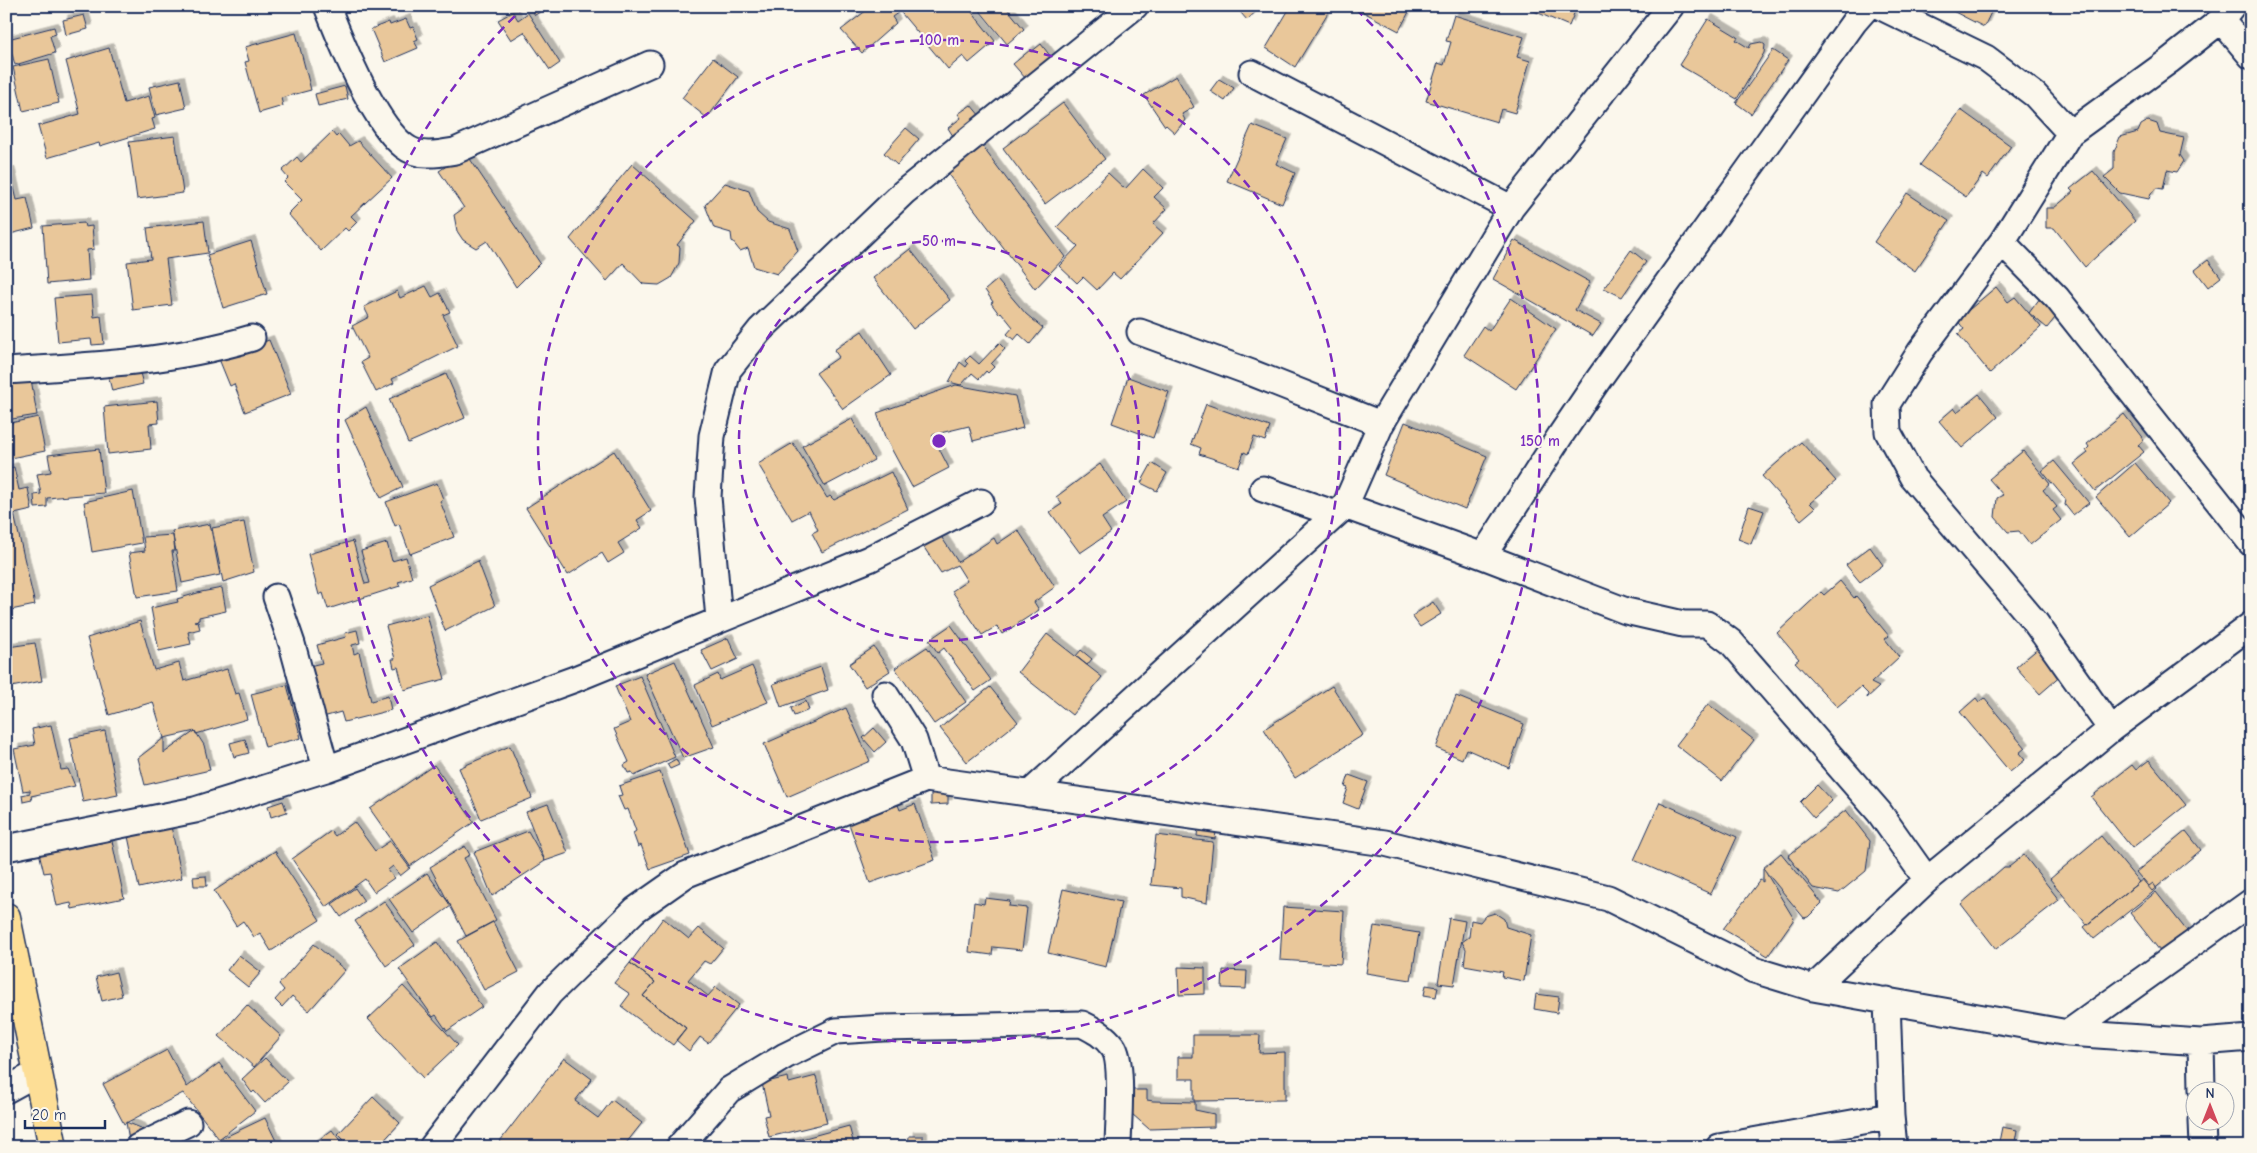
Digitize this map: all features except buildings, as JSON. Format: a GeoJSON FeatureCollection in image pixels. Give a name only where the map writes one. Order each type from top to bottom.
{"type":"FeatureCollection","features":[{"type":"Feature","properties":{"kind":"highway"},"geometry":{"type":"LineString","coordinates":[[6,916],[53,1147]]}},
{"type":"Feature","properties":{"kind":"street"},"geometry":{"type":"LineString","coordinates":[[327,6],[342,44],[381,118],[405,147],[430,156],[455,151],[650,64]]}},
{"type":"Feature","properties":{"kind":"street"},"geometry":{"type":"LineString","coordinates":[[719,619],[708,497],[712,436],[728,370],[760,330],[904,192],[1135,6]]}},
{"type":"Feature","properties":{"kind":"street"},"geometry":{"type":"LineString","coordinates":[[1029,794],[1340,510],[1381,424],[1511,208],[1671,6]]}},
{"type":"Feature","properties":{"kind":"street"},"geometry":{"type":"LineString","coordinates":[[1483,556],[1593,388],[1854,22],[1868,6]]}},
{"type":"Feature","properties":{"kind":"street"},"geometry":{"type":"LineString","coordinates":[[1879,6],[1986,58],[2035,95],[2070,133]]}},
{"type":"Feature","properties":{"kind":"street"},"geometry":{"type":"LineString","coordinates":[[2111,729],[2035,622],[1913,478],[1888,432],[1887,404],[1920,352],[2002,242],[2070,133],[2169,61],[2227,13],[2251,56]]}},
{"type":"Feature","properties":{"kind":"street"},"geometry":{"type":"LineString","coordinates":[[1252,73],[1511,208]]}},
{"type":"Feature","properties":{"kind":"street"},"geometry":{"type":"LineString","coordinates":[[2002,242],[2057,298],[2251,543]]}},
{"type":"Feature","properties":{"kind":"street"},"geometry":{"type":"LineString","coordinates":[[1140,332],[1252,372],[1381,424]]}},
{"type":"Feature","properties":{"kind":"street"},"geometry":{"type":"LineString","coordinates":[[6,371],[154,360],[192,354],[252,338]]}},
{"type":"Feature","properties":{"kind":"street"},"geometry":{"type":"LineString","coordinates":[[1262,489],[1340,510],[1483,556],[1626,611],[1683,624],[1708,624],[1731,642],[1879,812],[1927,880]]}},
{"type":"Feature","properties":{"kind":"street"},"geometry":{"type":"LineString","coordinates":[[6,848],[195,810],[326,769],[575,679],[869,559],[981,502]]}},
{"type":"Feature","properties":{"kind":"street"},"geometry":{"type":"LineString","coordinates":[[276,597],[292,644],[326,769]]}},
{"type":"Feature","properties":{"kind":"street"},"geometry":{"type":"LineString","coordinates":[[1813,988],[1927,880],[2111,729],[2251,624]]}},
{"type":"Feature","properties":{"kind":"street"},"geometry":{"type":"LineString","coordinates":[[885,694],[914,740],[926,779]]}},
{"type":"Feature","properties":{"kind":"street"},"geometry":{"type":"LineString","coordinates":[[432,1147],[550,993],[635,910],[685,875],[926,779],[1385,842],[1608,898],[1754,970],[1813,988],[2068,1033],[2200,1042],[2251,1038]]}},
{"type":"Feature","properties":{"kind":"street"},"geometry":{"type":"LineString","coordinates":[[2068,1033],[2251,902]]}},
{"type":"Feature","properties":{"kind":"street"},"geometry":{"type":"LineString","coordinates":[[1887,1000],[1890,1116],[1894,1147]]}},
{"type":"Feature","properties":{"kind":"street"},"geometry":{"type":"LineString","coordinates":[[680,1147],[729,1090],[786,1056],[836,1032],[884,1028],[1082,1024],[1100,1033],[1114,1048],[1119,1073],[1118,1147]]}},
{"type":"Feature","properties":{"kind":"street"},"geometry":{"type":"LineString","coordinates":[[2200,1042],[2202,1080]]}},
{"type":"Feature","properties":{"kind":"street"},"geometry":{"type":"LineString","coordinates":[[6,1090],[37,1073]]}},
{"type":"Feature","properties":{"kind":"street"},"geometry":{"type":"LineString","coordinates":[[1718,1147],[1890,1116]]}},
{"type":"Feature","properties":{"kind":"street"},"geometry":{"type":"LineString","coordinates":[[138,1147],[188,1123]]}},
{"type":"Feature","properties":{"kind":"street"},"geometry":{"type":"LineString","coordinates":[[2202,1130],[2203,1147]]}}]}
